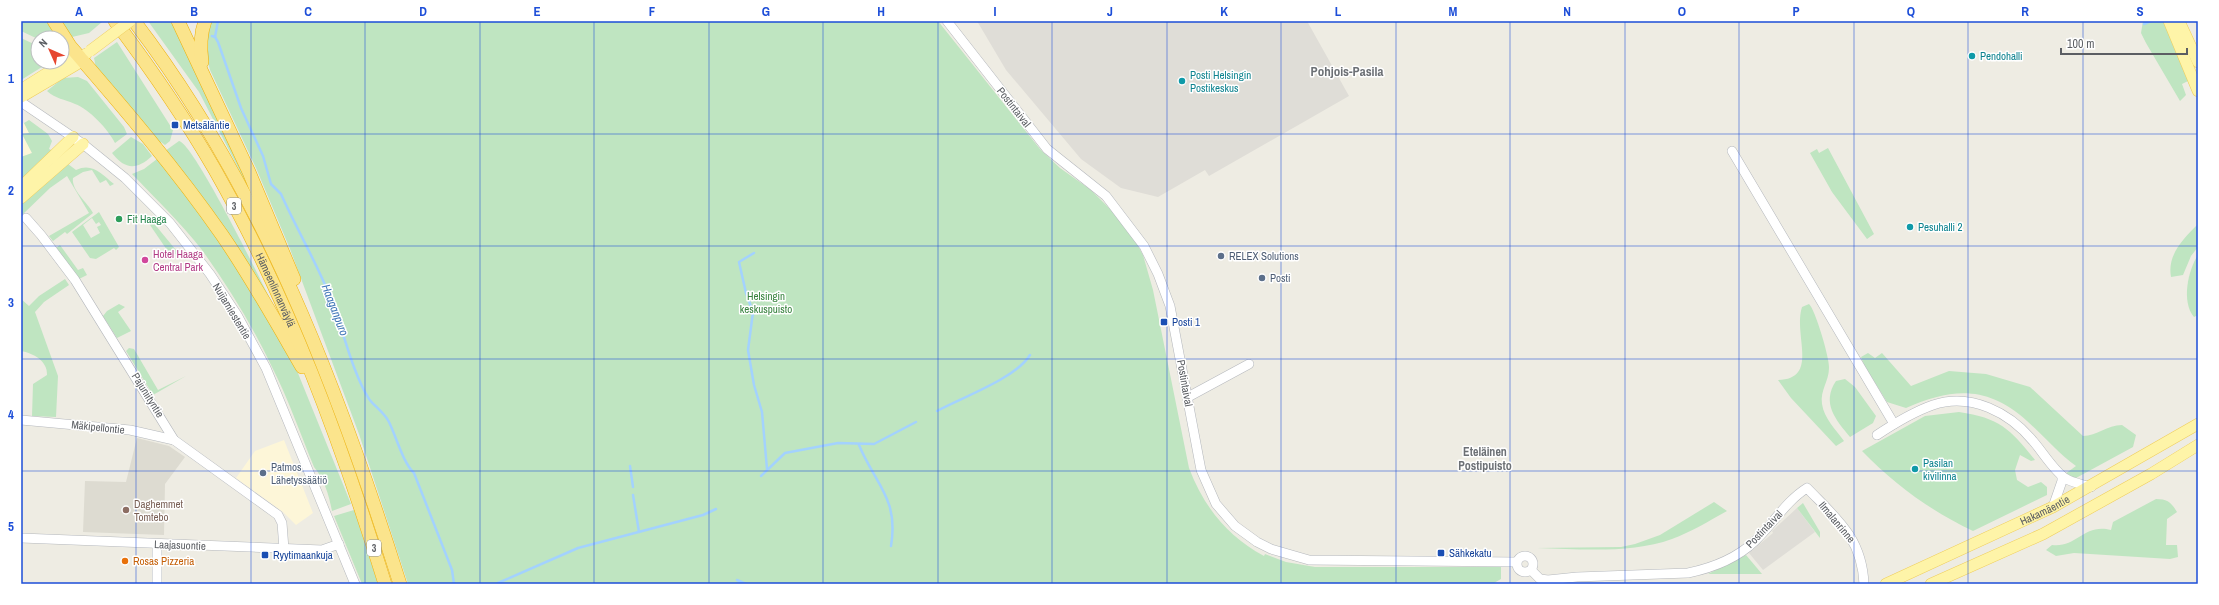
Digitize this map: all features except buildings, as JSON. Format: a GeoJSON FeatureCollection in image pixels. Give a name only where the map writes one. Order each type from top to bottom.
{"type":"FeatureCollection","features":[{"type":"Feature","properties":{"kind":"highway"},"geometry":{"type":"LineString","coordinates":[[54,21],[85,54],[191,192],[222,235],[244,268],[324,407]]}},
{"type":"Feature","properties":{"kind":"highway","name":"Hämeenlinnanväylä"},"geometry":{"type":"LineString","coordinates":[[115,21],[171,99],[216,171],[280,299],[312,373],[362,512],[385,584]]}},
{"type":"Feature","properties":{"kind":"highway","name":"Hämeenlinnanväylä"},"geometry":{"type":"LineString","coordinates":[[134,21],[184,91],[229,165],[276,257],[306,323],[359,458],[400,584]]}},
{"type":"Feature","properties":{"kind":"highway"},"geometry":{"type":"LineString","coordinates":[[178,21],[204,73],[291,269],[306,323]]}},
{"type":"Feature","properties":{"kind":"highway"},"geometry":{"type":"LineString","coordinates":[[204,73],[200,49],[202,30],[205,21]]}},
{"type":"Feature","properties":{"kind":"main road"},"geometry":{"type":"LineString","coordinates":[[21,89],[77,64],[85,54],[130,21]]}},
{"type":"Feature","properties":{"kind":"main road"},"geometry":{"type":"LineString","coordinates":[[2168,21],[2198,91]]}},
{"type":"Feature","properties":{"kind":"main road"},"geometry":{"type":"LineString","coordinates":[[2179,21],[2198,62]]}},
{"type":"Feature","properties":{"kind":"main road"},"geometry":{"type":"LineString","coordinates":[[21,97],[46,79]]}},
{"type":"Feature","properties":{"kind":"main road"},"geometry":{"type":"LineString","coordinates":[[21,187],[73,137]]}},
{"type":"Feature","properties":{"kind":"main road"},"geometry":{"type":"LineString","coordinates":[[21,198],[82,144]]}},
{"type":"Feature","properties":{"kind":"main road","name":"Hakamäentie"},"geometry":{"type":"LineString","coordinates":[[1886,584],[2053,507],[2136,461],[2198,424]]}},
{"type":"Feature","properties":{"kind":"main road","name":"Hakamäentie"},"geometry":{"type":"LineString","coordinates":[[1931,584],[2042,534],[2151,474],[2198,445]]}},
{"type":"Feature","properties":{"kind":"street","name":"Postintaival"},"geometry":{"type":"LineString","coordinates":[[947,21],[1047,149],[1106,196],[1144,246],[1158,274],[1170,306],[1201,470],[1208,487],[1225,516],[1244,534],[1257,542],[1283,554],[1309,560],[1516,562]]}},
{"type":"Feature","properties":{"kind":"street","name":"Nuijamiestentie"},"geometry":{"type":"LineString","coordinates":[[21,102],[73,137],[124,178],[170,223],[192,250],[224,296],[266,368],[355,584]]}},
{"type":"Feature","properties":{"kind":"street"},"geometry":{"type":"LineString","coordinates":[[1732,151],[1894,424]]}},
{"type":"Feature","properties":{"kind":"street","name":"Pajuniityntie"},"geometry":{"type":"LineString","coordinates":[[26,218],[41,235],[75,280],[174,440],[278,515],[282,523],[284,549]]}},
{"type":"Feature","properties":{"kind":"street"},"geometry":{"type":"LineString","coordinates":[[1188,398],[1249,364]]}},
{"type":"Feature","properties":{"kind":"street"},"geometry":{"type":"LineString","coordinates":[[1877,434],[1935,404],[1968,402],[1986,406],[2006,416],[2022,428],[2062,476],[2071,481],[2090,487]]}},
{"type":"Feature","properties":{"kind":"street","name":"Mäkipellontie"},"geometry":{"type":"LineString","coordinates":[[21,420],[130,430],[174,440]]}},
{"type":"Feature","properties":{"kind":"street"},"geometry":{"type":"LineString","coordinates":[[2053,507],[2062,476]]}},
{"type":"Feature","properties":{"kind":"street","name":"Postintaival"},"geometry":{"type":"LineString","coordinates":[[1531,570],[1540,579],[1548,580],[1577,577],[1688,573],[1701,571],[1726,561],[1754,542],[1791,501],[1807,488]]}},
{"type":"Feature","properties":{"kind":"street","name":"Ilmalanrinne"},"geometry":{"type":"LineString","coordinates":[[1807,488],[1855,542],[1861,559],[1864,584]]}},
{"type":"Feature","properties":{"kind":"street","name":"Laajasuontie"},"geometry":{"type":"LineString","coordinates":[[21,538],[322,550],[339,544]]}},
{"type":"Feature","properties":{"kind":"street"},"geometry":{"type":"LineString","coordinates":[[157,544],[157,584]]}},
{"type":"Feature","properties":{"kind":"street","name":"Postintaival"},"geometry":{"type":"LineString","coordinates":[[1516,562],[1520,557],[1528,556],[1533,562],[1531,570]]}},
{"type":"Feature","properties":{"kind":"street","name":"Postintaival"},"geometry":{"type":"LineString","coordinates":[[1516,562],[1518,568],[1522,572],[1531,570]]}},
{"type":"Feature","properties":{"kind":"shaded area"},"geometry":{"type":"Polygon","coordinates":[[[977,21],[1307,21],[1349,96],[1209,176],[1205,170],[1158,197],[1121,188],[1081,159],[1006,70],[977,21]]]}},
{"type":"Feature","properties":{"kind":"shaded area"},"geometry":{"type":"Polygon","coordinates":[[[24,123],[29,133],[22,134],[32,153],[21,157],[21,124],[24,123]]]}},
{"type":"Feature","properties":{"kind":"shaded area"},"geometry":{"type":"Polygon","coordinates":[[[137,438],[169,446],[185,457],[165,484],[164,535],[83,532],[85,481],[126,482],[137,438]]]}},
{"type":"Feature","properties":{"kind":"shaded area"},"geometry":{"type":"Polygon","coordinates":[[[284,440],[313,513],[296,525],[283,512],[236,478],[255,451],[284,440]]]}},
{"type":"Feature","properties":{"kind":"shaded area"},"geometry":{"type":"Polygon","coordinates":[[[1797,508],[1815,532],[1763,570],[1749,553],[1773,533],[1772,531],[1797,508]]]}},
{"type":"Feature","properties":{"kind":"green space"},"geometry":{"type":"Polygon","coordinates":[[[21,21],[46,21],[52,30],[30,30],[30,35],[21,31],[21,21]]]}},
{"type":"Feature","properties":{"kind":"green space"},"geometry":{"type":"Polygon","coordinates":[[[61,21],[102,22],[89,33],[72,37],[70,30],[67,30],[61,21]]]}},
{"type":"Feature","properties":{"kind":"green space"},"geometry":{"type":"Polygon","coordinates":[[[148,21],[173,21],[264,218],[199,92],[148,21]]]}},
{"type":"Feature","properties":{"kind":"green space","name":"Helsingin keskuspuisto"},"geometry":{"type":"Polygon","coordinates":[[[209,21],[938,21],[1040,149],[1060,168],[1091,190],[1112,211],[1133,237],[1143,255],[1153,290],[1189,468],[1210,508],[1228,530],[1264,556],[1265,554],[1286,562],[1315,567],[1501,567],[1501,579],[1494,583],[1461,584],[408,584],[359,434],[290,249],[256,168],[210,70],[205,52],[209,21]]]}},
{"type":"Feature","properties":{"kind":"green space"},"geometry":{"type":"Polygon","coordinates":[[[2143,21],[2163,21],[2190,80],[2182,84],[2186,95],[2180,101],[2141,33],[2143,21]]]}},
{"type":"Feature","properties":{"kind":"green space"},"geometry":{"type":"Polygon","coordinates":[[[21,38],[30,42],[30,70],[37,70],[21,80],[21,38]]]}},
{"type":"Feature","properties":{"kind":"green space"},"geometry":{"type":"Polygon","coordinates":[[[117,42],[173,130],[170,141],[165,145],[161,142],[160,148],[96,68],[94,58],[117,42]]]}},
{"type":"Feature","properties":{"kind":"green space"},"geometry":{"type":"Polygon","coordinates":[[[78,77],[87,81],[124,127],[127,134],[115,143],[103,126],[86,110],[75,104],[60,99],[47,91],[63,78],[78,77]]]}},
{"type":"Feature","properties":{"kind":"green space"},"geometry":{"type":"Polygon","coordinates":[[[29,120],[48,134],[52,141],[49,149],[53,151],[21,182],[21,157],[32,153],[22,134],[29,133],[24,123],[29,120]]]}},
{"type":"Feature","properties":{"kind":"green space"},"geometry":{"type":"Polygon","coordinates":[[[131,137],[143,144],[152,156],[147,161],[136,166],[122,163],[112,153],[131,137]]]}},
{"type":"Feature","properties":{"kind":"green space"},"geometry":{"type":"Polygon","coordinates":[[[179,141],[187,148],[215,193],[248,254],[280,320],[165,151],[179,141]]]}},
{"type":"Feature","properties":{"kind":"green space"},"geometry":{"type":"Polygon","coordinates":[[[1828,148],[1874,234],[1867,239],[1832,192],[1810,153],[1817,149],[1819,153],[1828,148]]]}},
{"type":"Feature","properties":{"kind":"green space"},"geometry":{"type":"Polygon","coordinates":[[[157,159],[205,219],[229,253],[291,356],[351,504],[332,511],[326,488],[314,467],[283,390],[264,350],[239,306],[212,264],[194,240],[132,174],[144,169],[157,159]]]}},
{"type":"Feature","properties":{"kind":"green space"},"geometry":{"type":"Polygon","coordinates":[[[68,164],[76,170],[87,167],[92,168],[101,173],[114,184],[110,186],[106,180],[100,183],[92,170],[83,172],[73,178],[73,183],[77,192],[93,213],[67,234],[65,232],[53,241],[49,236],[89,213],[67,176],[50,188],[21,216],[21,202],[68,164]]]}},
{"type":"Feature","properties":{"kind":"green space"},"geometry":{"type":"Polygon","coordinates":[[[99,212],[119,247],[116,250],[114,248],[96,259],[90,258],[72,232],[99,212]],[[92,218],[83,225],[91,238],[100,233],[97,227],[101,225],[99,222],[96,224],[92,218]]]}},
{"type":"Feature","properties":{"kind":"green space"},"geometry":{"type":"Polygon","coordinates":[[[152,221],[180,255],[169,253],[150,225],[152,221]]]}},
{"type":"Feature","properties":{"kind":"green space"},"geometry":{"type":"Polygon","coordinates":[[[2198,224],[2198,247],[2191,256],[2183,275],[2171,277],[2171,262],[2177,248],[2198,224]]]}},
{"type":"Feature","properties":{"kind":"green space"},"geometry":{"type":"Polygon","coordinates":[[[60,245],[78,270],[83,268],[87,275],[79,279],[56,248],[60,245]]]}},
{"type":"Feature","properties":{"kind":"green space"},"geometry":{"type":"Polygon","coordinates":[[[2198,255],[2198,315],[2194,317],[2190,311],[2188,303],[2187,286],[2191,269],[2198,255]]]}},
{"type":"Feature","properties":{"kind":"green space"},"geometry":{"type":"Polygon","coordinates":[[[65,279],[69,285],[44,302],[35,312],[58,376],[56,417],[32,416],[33,384],[47,375],[47,370],[39,358],[21,351],[21,299],[29,306],[39,296],[65,279]]]}},
{"type":"Feature","properties":{"kind":"green space"},"geometry":{"type":"Polygon","coordinates":[[[119,304],[125,307],[118,312],[131,331],[117,338],[103,316],[107,311],[119,304]]]}},
{"type":"Feature","properties":{"kind":"green space"},"geometry":{"type":"Polygon","coordinates":[[[1809,304],[1818,324],[1829,363],[1829,373],[1822,394],[1823,409],[1831,424],[1844,441],[1836,446],[1791,398],[1778,380],[1791,378],[1798,372],[1802,364],[1800,318],[1802,307],[1809,304]]]}},
{"type":"Feature","properties":{"kind":"green space"},"geometry":{"type":"Polygon","coordinates":[[[129,348],[134,349],[158,390],[186,376],[153,395],[126,351],[129,348]]]}},
{"type":"Feature","properties":{"kind":"green space"},"geometry":{"type":"Polygon","coordinates":[[[1868,353],[1875,358],[1882,353],[1911,386],[1949,371],[1986,374],[2030,387],[2083,436],[2088,436],[2117,425],[2122,425],[2136,435],[2133,447],[2076,478],[2065,474],[2076,466],[2063,456],[2027,421],[2012,409],[1998,401],[1983,396],[1954,394],[1923,401],[1906,408],[1887,402],[1864,365],[1861,357],[1868,353]]]}},
{"type":"Feature","properties":{"kind":"green space"},"geometry":{"type":"Polygon","coordinates":[[[1845,379],[1855,387],[1876,416],[1873,423],[1850,437],[1835,418],[1830,404],[1832,389],[1836,381],[1845,379]]]}},
{"type":"Feature","properties":{"kind":"green space"},"geometry":{"type":"Polygon","coordinates":[[[1959,412],[1985,418],[2011,433],[2035,460],[2031,461],[2020,455],[2015,470],[2017,480],[2028,487],[2041,482],[2047,487],[2047,495],[1973,531],[1943,515],[1914,496],[1887,475],[1862,451],[1925,416],[1959,412]]]}},
{"type":"Feature","properties":{"kind":"green space"},"geometry":{"type":"Polygon","coordinates":[[[2156,499],[2168,502],[2177,512],[2167,519],[2166,545],[2177,545],[2178,557],[2170,559],[2074,553],[2056,556],[2046,550],[2052,545],[2061,545],[2075,540],[2087,532],[2102,529],[2111,530],[2113,522],[2156,499]]]}},
{"type":"Feature","properties":{"kind":"green space"},"geometry":{"type":"Polygon","coordinates":[[[1714,502],[1727,511],[1686,533],[1656,544],[1605,550],[1537,548],[1621,547],[1635,544],[1660,535],[1714,502]]]}},
{"type":"Feature","properties":{"kind":"green space"},"geometry":{"type":"Polygon","coordinates":[[[1803,503],[1820,532],[1820,538],[1797,508],[1803,503]]]}},
{"type":"Feature","properties":{"kind":"green space"},"geometry":{"type":"Polygon","coordinates":[[[354,510],[378,584],[362,584],[334,516],[354,510]]]}},
{"type":"Feature","properties":{"kind":"green space"},"geometry":{"type":"Polygon","coordinates":[[[1746,555],[1762,574],[1708,574],[1746,555]]]}},
{"type":"Feature","properties":{"kind":"waterway"},"geometry":{"type":"LineString","coordinates":[[215,37],[218,21]]}},
{"type":"Feature","properties":{"kind":"waterway"},"geometry":{"type":"LineString","coordinates":[[2144,24],[2151,21]]}},
{"type":"Feature","properties":{"kind":"waterway","name":"Haaganpuro"},"geometry":{"type":"LineString","coordinates":[[212,36],[215,37],[218,42],[241,108],[263,156],[271,184],[281,194],[325,286],[363,388],[369,399],[387,418],[406,463],[414,473],[452,570],[454,584]]}},
{"type":"Feature","properties":{"kind":"waterway"},"geometry":{"type":"LineString","coordinates":[[754,253],[739,262],[746,293],[753,312],[748,350],[754,385],[762,412],[767,469]]}},
{"type":"Feature","properties":{"kind":"waterway"},"geometry":{"type":"LineString","coordinates":[[937,411],[1001,379],[1023,363],[1030,355]]}},
{"type":"Feature","properties":{"kind":"waterway"},"geometry":{"type":"LineString","coordinates":[[761,476],[785,453],[838,443],[874,444],[916,422]]}},
{"type":"Feature","properties":{"kind":"waterway"},"geometry":{"type":"LineString","coordinates":[[859,445],[889,503],[893,529],[891,546]]}},
{"type":"Feature","properties":{"kind":"waterway"},"geometry":{"type":"LineString","coordinates":[[630,466],[633,487]]}},
{"type":"Feature","properties":{"kind":"waterway"},"geometry":{"type":"LineString","coordinates":[[633,495],[639,532]]}},
{"type":"Feature","properties":{"kind":"waterway"},"geometry":{"type":"LineString","coordinates":[[498,583],[578,548],[703,515],[716,509]]}},
{"type":"Feature","properties":{"kind":"waterway"},"geometry":{"type":"LineString","coordinates":[[737,580],[746,584]]}},
{"type":"Feature","properties":{"kind":"place","name":"Pendohalli"},"geometry":{"type":"Point","coordinates":[1972,56]}},
{"type":"Feature","properties":{"kind":"place","name":"Posti Helsingin Postikeskus"},"geometry":{"type":"Point","coordinates":[1182,81]}},
{"type":"Feature","properties":{"kind":"place","name":"Metsäläntie"},"geometry":{"type":"Point","coordinates":[175,125]}},
{"type":"Feature","properties":{"kind":"place","name":"Fit Haaga"},"geometry":{"type":"Point","coordinates":[119,219]}},
{"type":"Feature","properties":{"kind":"place","name":"Pesuhalli 2"},"geometry":{"type":"Point","coordinates":[1910,227]}},
{"type":"Feature","properties":{"kind":"place","name":"RELEX Solutions"},"geometry":{"type":"Point","coordinates":[1221,256]}},
{"type":"Feature","properties":{"kind":"place","name":"Hotel Haaga Central Park"},"geometry":{"type":"Point","coordinates":[145,260]}},
{"type":"Feature","properties":{"kind":"place","name":"Posti"},"geometry":{"type":"Point","coordinates":[1262,278]}},
{"type":"Feature","properties":{"kind":"place","name":"Posti 1"},"geometry":{"type":"Point","coordinates":[1164,322]}},
{"type":"Feature","properties":{"kind":"place","name":"Pasilan kivilinna"},"geometry":{"type":"Point","coordinates":[1915,469]}},
{"type":"Feature","properties":{"kind":"place","name":"Patmos Lähetyssäätiö"},"geometry":{"type":"Point","coordinates":[263,473]}},
{"type":"Feature","properties":{"kind":"place","name":"Daghemmet Tomtebo"},"geometry":{"type":"Point","coordinates":[126,510]}},
{"type":"Feature","properties":{"kind":"place","name":"Sähkekatu"},"geometry":{"type":"Point","coordinates":[1441,553]}},
{"type":"Feature","properties":{"kind":"place","name":"Ryytimaankuja"},"geometry":{"type":"Point","coordinates":[265,555]}},
{"type":"Feature","properties":{"kind":"place","name":"Rosas Pizzeria"},"geometry":{"type":"Point","coordinates":[125,561]}},
{"type":"Feature","properties":{"kind":"district","name":"Pohjois-Pasila"},"geometry":{"type":"Point","coordinates":[1347,71]}},
{"type":"Feature","properties":{"kind":"district","name":"Eteläinen Postipuisto"},"geometry":{"type":"Point","coordinates":[1485,459]}}]}
